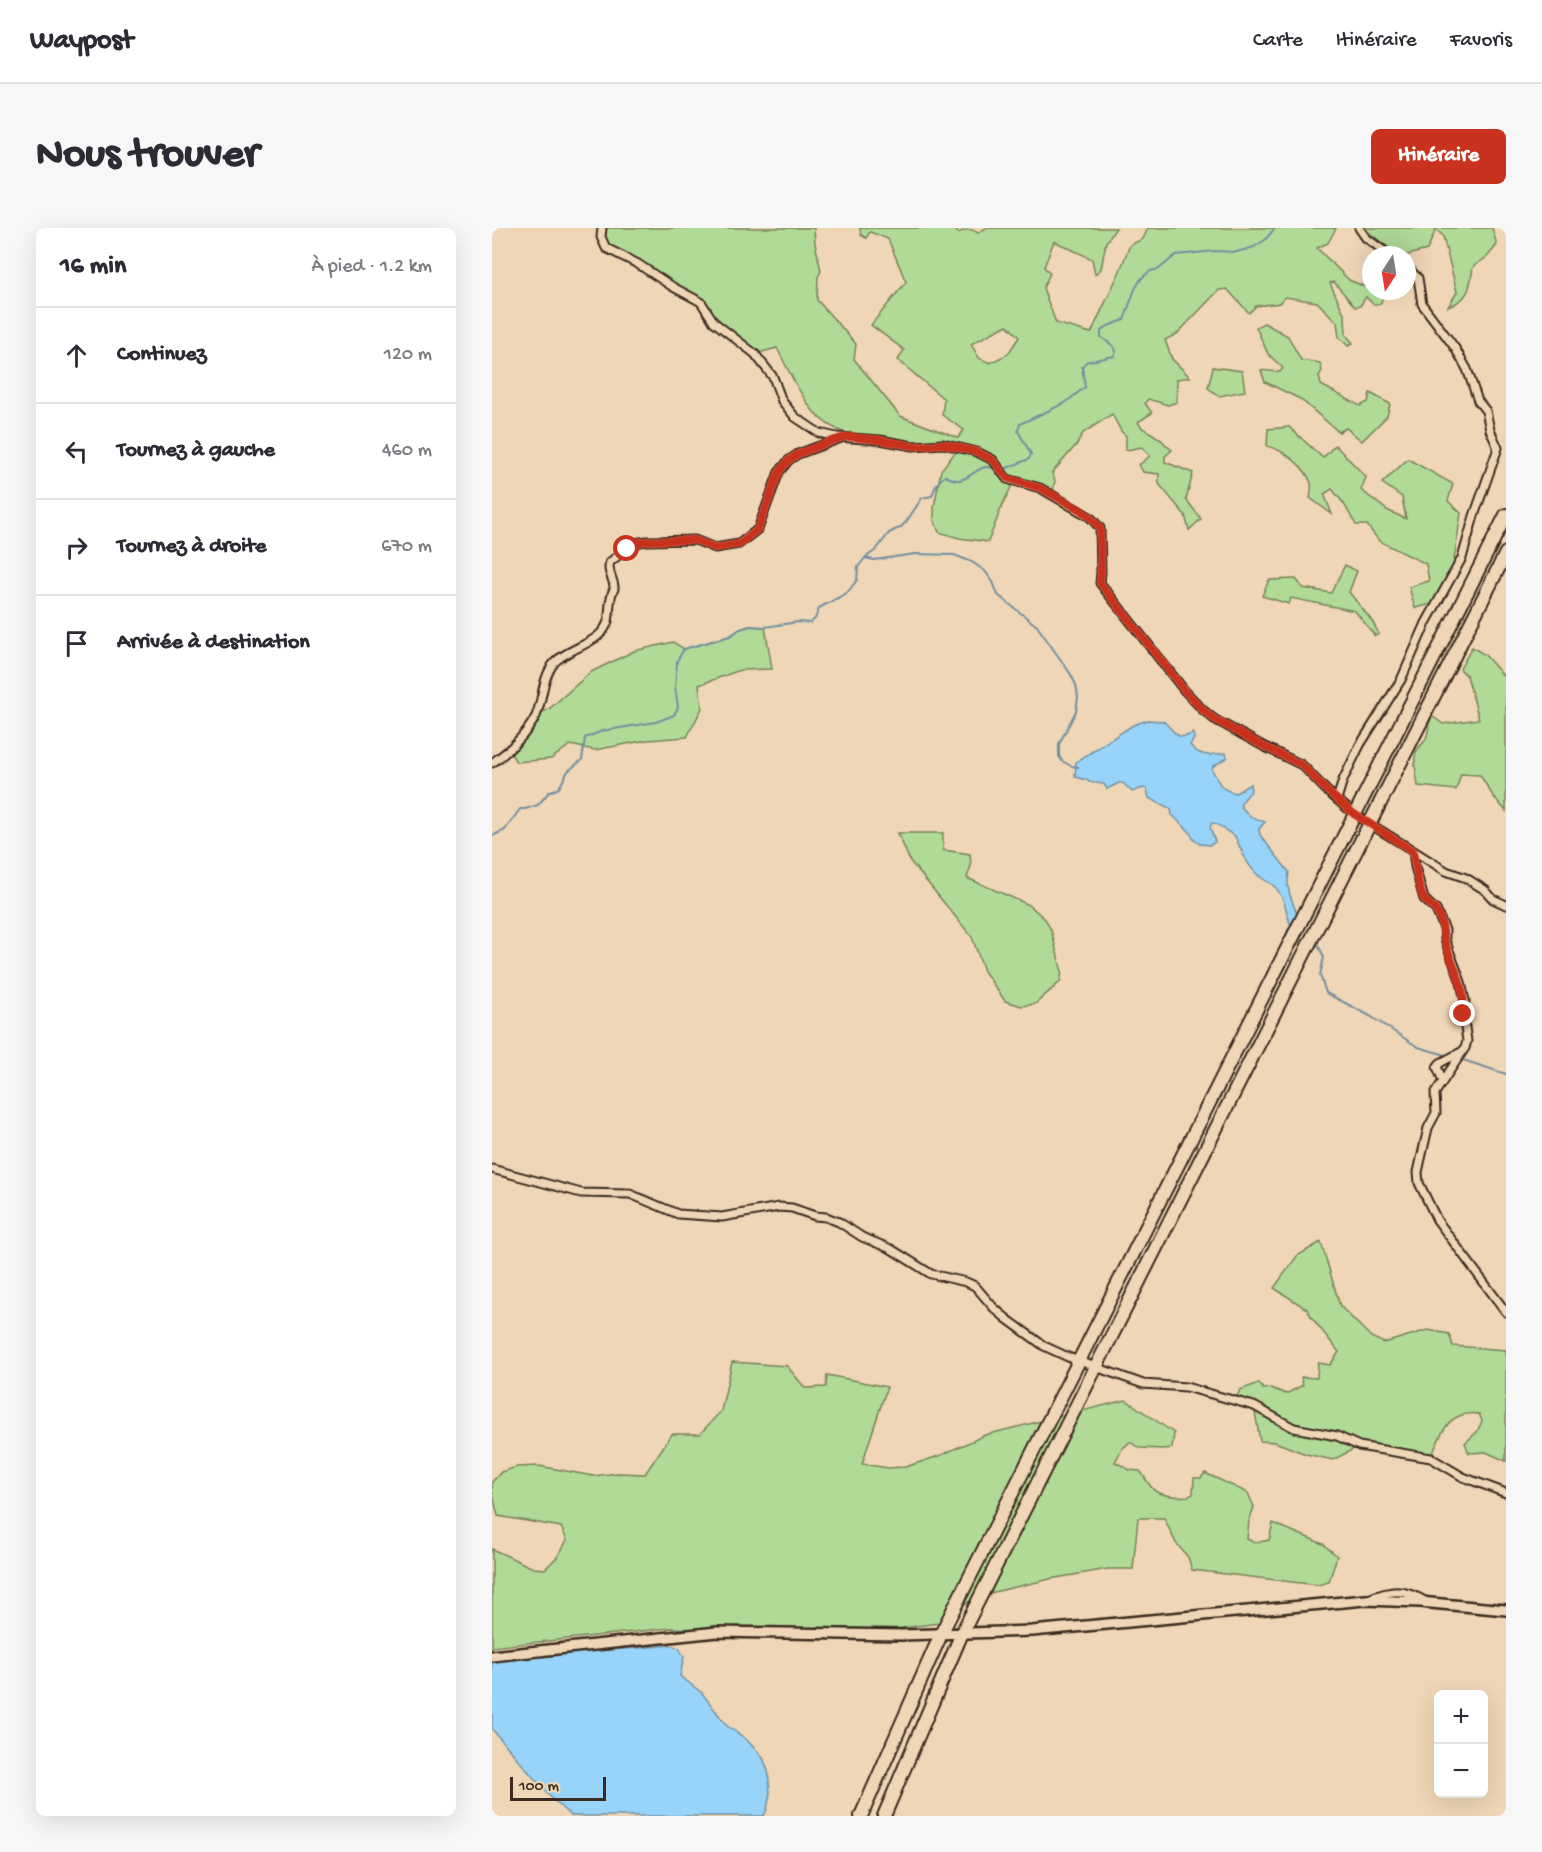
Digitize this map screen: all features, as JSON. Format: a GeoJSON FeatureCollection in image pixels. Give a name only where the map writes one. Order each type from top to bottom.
{"type":"FeatureCollection","features":[{"type":"Feature","properties":{"kind":"highway"},"geometry":{"type":"LineString","coordinates":[[861,1816],[941,1634],[1506,515]]}},
{"type":"Feature","properties":{"kind":"highway"},"geometry":{"type":"LineString","coordinates":[[884,1816],[962,1632],[1506,553]]}},
{"type":"Feature","properties":{"kind":"street"},"geometry":{"type":"LineString","coordinates":[[602,228],[601,237],[606,248],[638,264],[701,302],[714,322],[755,354],[773,377],[782,401],[795,417],[819,433],[913,446],[943,444],[977,452],[993,460],[1007,478],[1040,488],[1090,517],[1100,528],[1100,583],[1184,690],[1203,710],[1214,719],[1302,765],[1354,814],[1446,871],[1466,878],[1506,905]]}},
{"type":"Feature","properties":{"kind":"street"},"geometry":{"type":"LineString","coordinates":[[1359,228],[1366,238],[1377,246]]}},
{"type":"Feature","properties":{"kind":"street"},"geometry":{"type":"LineString","coordinates":[[1336,799],[1360,745],[1401,680],[1426,623],[1462,558],[1498,448],[1490,430],[1486,411],[1478,401],[1467,369],[1455,348],[1422,304],[1416,276]]}},
{"type":"Feature","properties":{"kind":"street"},"geometry":{"type":"LineString","coordinates":[[492,764],[526,730],[536,715],[553,664],[594,638],[605,628],[610,599],[614,590],[608,567],[610,562],[634,543],[647,541],[695,540],[715,548],[740,544],[758,529],[779,472],[789,460],[798,454],[845,437]]}},
{"type":"Feature","properties":{"kind":"street"},"geometry":{"type":"LineString","coordinates":[[1413,851],[1424,899],[1436,910],[1461,982],[1465,1001],[1463,1014],[1467,1041],[1463,1051],[1435,1093],[1436,1113],[1428,1128],[1418,1172],[1419,1183],[1437,1220],[1506,1312]]}},
{"type":"Feature","properties":{"kind":"street"},"geometry":{"type":"LineString","coordinates":[[1443,1081],[1437,1067],[1440,1063],[1463,1051]]}},
{"type":"Feature","properties":{"kind":"street"},"geometry":{"type":"LineString","coordinates":[[492,1169],[581,1193],[630,1194],[678,1214],[722,1217],[792,1208],[815,1216],[826,1217],[891,1250],[931,1274],[975,1286],[994,1308],[1044,1346],[1079,1361],[1143,1384],[1186,1387],[1254,1406],[1294,1428],[1337,1436],[1359,1446],[1431,1458],[1463,1477],[1506,1493]]}},
{"type":"Feature","properties":{"kind":"street"},"geometry":{"type":"LineString","coordinates":[[492,1656],[717,1632],[902,1635],[1032,1631],[1365,1600],[1428,1602],[1506,1610]]}},
{"type":"Feature","properties":{"kind":"green space"},"geometry":{"type":"Polygon","coordinates":[[[602,228],[814,228],[821,271],[818,277],[817,300],[856,344],[854,359],[900,416],[958,438],[964,430],[942,415],[944,399],[898,360],[904,350],[871,325],[906,282],[888,239],[870,232],[866,238],[861,235],[860,228],[954,228],[958,233],[973,230],[978,233],[986,228],[1116,228],[1106,242],[1101,269],[1095,274],[1092,259],[1054,241],[1044,267],[1050,273],[1043,288],[1056,323],[1091,333],[1130,245],[1143,239],[1148,228],[1336,228],[1328,243],[1317,248],[1349,280],[1362,285],[1362,300],[1364,300],[1360,306],[1355,307],[1334,282],[1330,283],[1345,316],[1346,335],[1353,343],[1348,346],[1339,337],[1337,322],[1317,302],[1285,297],[1280,303],[1256,306],[1249,313],[1227,289],[1219,290],[1177,334],[1165,340],[1172,359],[1190,377],[1177,379],[1177,402],[1168,405],[1148,399],[1145,403],[1152,413],[1138,422],[1172,450],[1165,456],[1165,462],[1193,473],[1186,499],[1201,519],[1189,530],[1185,515],[1159,484],[1159,474],[1143,472],[1139,465],[1150,456],[1142,447],[1126,450],[1126,436],[1112,414],[1083,433],[1077,444],[1052,473],[1055,481],[1052,495],[1014,481],[988,542],[959,538],[939,532],[934,520],[934,507],[941,470],[959,448],[882,442],[843,432],[827,424],[803,397],[777,348],[755,354],[714,322],[701,302],[606,248],[602,228]],[[1007,325],[971,344],[979,358],[990,363],[1008,354],[1019,337],[1007,325]]]}},
{"type":"Feature","properties":{"kind":"green space"},"geometry":{"type":"Polygon","coordinates":[[[1364,228],[1492,228],[1497,245],[1487,257],[1473,267],[1470,286],[1465,296],[1448,307],[1457,292],[1443,236],[1436,229],[1427,250],[1416,253],[1416,246],[1386,246],[1364,228]]]}},
{"type":"Feature","properties":{"kind":"green space"},"geometry":{"type":"Polygon","coordinates":[[[1369,300],[1382,300],[1380,304],[1373,304],[1369,300]]]}},
{"type":"Feature","properties":{"kind":"green space"},"geometry":{"type":"Polygon","coordinates":[[[1264,323],[1288,336],[1301,360],[1320,363],[1321,385],[1360,406],[1368,402],[1370,393],[1390,404],[1387,416],[1362,441],[1346,428],[1339,432],[1300,399],[1265,382],[1261,370],[1280,372],[1283,368],[1268,354],[1256,327],[1264,323]]]}},
{"type":"Feature","properties":{"kind":"green space"},"geometry":{"type":"Polygon","coordinates":[[[1213,367],[1242,371],[1245,391],[1219,396],[1208,388],[1213,367]]]}},
{"type":"Feature","properties":{"kind":"green space"},"geometry":{"type":"Polygon","coordinates":[[[1289,427],[1323,458],[1335,445],[1366,477],[1361,490],[1387,510],[1406,519],[1402,497],[1382,483],[1408,459],[1453,484],[1448,501],[1461,513],[1453,567],[1446,576],[1450,586],[1438,593],[1437,603],[1415,608],[1409,587],[1429,581],[1426,564],[1379,541],[1367,525],[1356,525],[1332,489],[1324,494],[1332,514],[1310,498],[1311,483],[1304,471],[1287,455],[1267,446],[1268,429],[1289,427]]]}},
{"type":"Feature","properties":{"kind":"green space"},"geometry":{"type":"Polygon","coordinates":[[[1345,565],[1357,571],[1349,592],[1372,621],[1379,634],[1375,636],[1355,611],[1291,598],[1289,604],[1262,596],[1269,580],[1296,579],[1303,588],[1331,593],[1345,565]]]}},
{"type":"Feature","properties":{"kind":"green space"},"geometry":{"type":"Polygon","coordinates":[[[750,626],[765,627],[772,669],[740,670],[699,685],[702,708],[687,737],[647,740],[595,750],[570,745],[551,759],[516,762],[509,750],[536,715],[549,709],[591,672],[634,651],[673,642],[684,649],[730,636],[750,626]]]}},
{"type":"Feature","properties":{"kind":"green space"},"geometry":{"type":"Polygon","coordinates":[[[1472,647],[1485,655],[1506,679],[1506,811],[1480,775],[1461,774],[1456,790],[1418,786],[1415,754],[1426,739],[1432,716],[1443,724],[1479,719],[1467,676],[1460,669],[1472,647]]]}},
{"type":"Feature","properties":{"kind":"green space"},"geometry":{"type":"Polygon","coordinates":[[[898,833],[943,833],[943,850],[970,854],[971,866],[967,878],[1029,905],[1045,919],[1051,930],[1062,972],[1060,982],[1035,1004],[1022,1006],[1005,1001],[984,971],[972,937],[910,861],[898,833]]]}},
{"type":"Feature","properties":{"kind":"green space"},"geometry":{"type":"Polygon","coordinates":[[[1321,1242],[1340,1306],[1371,1337],[1384,1343],[1428,1330],[1449,1334],[1453,1346],[1506,1350],[1506,1461],[1486,1452],[1469,1453],[1465,1443],[1477,1432],[1482,1421],[1479,1414],[1460,1416],[1447,1425],[1431,1458],[1359,1446],[1333,1460],[1306,1454],[1275,1442],[1260,1441],[1254,1406],[1235,1401],[1240,1390],[1259,1383],[1263,1389],[1271,1388],[1286,1394],[1303,1385],[1301,1377],[1317,1378],[1318,1363],[1330,1365],[1339,1352],[1307,1309],[1274,1288],[1297,1256],[1321,1242]]]}},
{"type":"Feature","properties":{"kind":"green space"},"geometry":{"type":"Polygon","coordinates":[[[732,1362],[787,1366],[805,1388],[826,1387],[827,1375],[887,1387],[862,1464],[888,1468],[905,1467],[939,1456],[985,1435],[1126,1400],[1174,1433],[1172,1448],[1139,1448],[1130,1442],[1122,1449],[1115,1462],[1130,1470],[1140,1471],[1155,1491],[1163,1494],[1190,1496],[1193,1494],[1194,1478],[1201,1478],[1205,1473],[1248,1493],[1254,1507],[1249,1521],[1247,1539],[1255,1543],[1269,1540],[1273,1523],[1323,1544],[1337,1556],[1329,1582],[1318,1585],[1192,1570],[1188,1557],[1176,1543],[1164,1518],[1138,1518],[1133,1569],[1108,1569],[1050,1579],[977,1596],[939,1623],[856,1634],[670,1628],[492,1647],[492,1549],[533,1568],[545,1569],[558,1556],[567,1540],[561,1527],[498,1516],[492,1482],[501,1472],[517,1467],[539,1466],[593,1476],[618,1473],[645,1474],[672,1434],[700,1434],[721,1411],[732,1362]]]}},
{"type":"Feature","properties":{"kind":"water"},"geometry":{"type":"Polygon","coordinates":[[[1148,720],[1163,721],[1179,736],[1188,736],[1193,733],[1194,739],[1190,745],[1202,754],[1226,753],[1227,758],[1213,766],[1212,770],[1226,790],[1236,793],[1250,784],[1251,791],[1241,803],[1241,807],[1251,817],[1265,822],[1259,829],[1260,835],[1289,872],[1288,889],[1298,916],[1300,929],[1298,941],[1290,937],[1287,931],[1291,926],[1278,891],[1253,870],[1235,836],[1212,823],[1210,827],[1215,842],[1210,845],[1200,844],[1172,815],[1171,809],[1149,798],[1147,789],[1132,792],[1123,783],[1119,783],[1107,789],[1104,784],[1075,777],[1076,762],[1133,725],[1148,720]]]}},
{"type":"Feature","properties":{"kind":"water"},"geometry":{"type":"Polygon","coordinates":[[[670,1645],[679,1648],[684,1657],[680,1676],[702,1693],[727,1726],[746,1739],[763,1758],[768,1771],[770,1793],[764,1816],[571,1816],[552,1799],[492,1729],[492,1660],[670,1645]]]}},
{"type":"Feature","properties":{"kind":"waterway"},"geometry":{"type":"LineString","coordinates":[[1002,470],[1029,459],[1031,454],[1018,431],[1020,424],[1065,403],[1085,387],[1082,367],[1086,362],[1114,356],[1116,351],[1101,337],[1101,331],[1124,320],[1135,289],[1150,271],[1159,269],[1176,255],[1214,251],[1237,252],[1254,247],[1265,240],[1275,228]]}},
{"type":"Feature","properties":{"kind":"waterway"},"geometry":{"type":"LineString","coordinates":[[492,836],[505,830],[520,809],[538,805],[549,792],[559,788],[568,771],[582,760],[585,738],[602,731],[656,722],[674,715],[678,707],[675,687],[677,661],[684,649],[730,636],[750,626],[810,623],[815,619],[819,608],[847,593],[857,580],[858,567],[865,558],[876,550],[889,533],[906,522],[922,498],[932,496],[942,478],[945,476],[960,480],[982,468],[992,467],[997,470]]}},
{"type":"Feature","properties":{"kind":"waterway"},"geometry":{"type":"LineString","coordinates":[[865,558],[874,560],[915,554],[954,555],[972,562],[985,571],[998,595],[1037,626],[1076,685],[1078,697],[1076,711],[1059,744],[1059,756],[1062,761],[1078,767]]}},
{"type":"Feature","properties":{"kind":"waterway"},"geometry":{"type":"LineString","coordinates":[[1317,943],[1324,957],[1320,975],[1326,993],[1370,1016],[1418,1047],[1449,1056]]}},
{"type":"Feature","properties":{"kind":"waterway"},"geometry":{"type":"LineString","coordinates":[[1460,1059],[1506,1074]]}},
{"type":"Feature","properties":{"kind":"route"},"geometry":{"type":"LineString","coordinates":[[627,549],[634,543],[647,541],[695,540],[715,548],[740,544],[758,529],[779,472],[789,460],[798,454],[845,437],[913,446],[943,444],[977,452],[993,460],[1007,478],[1040,488],[1079,509],[1100,528],[1100,583],[1184,690],[1203,710],[1214,719],[1302,765],[1354,814],[1413,851],[1424,899],[1436,910],[1461,982],[1465,1001],[1463,1014]]}}]}
